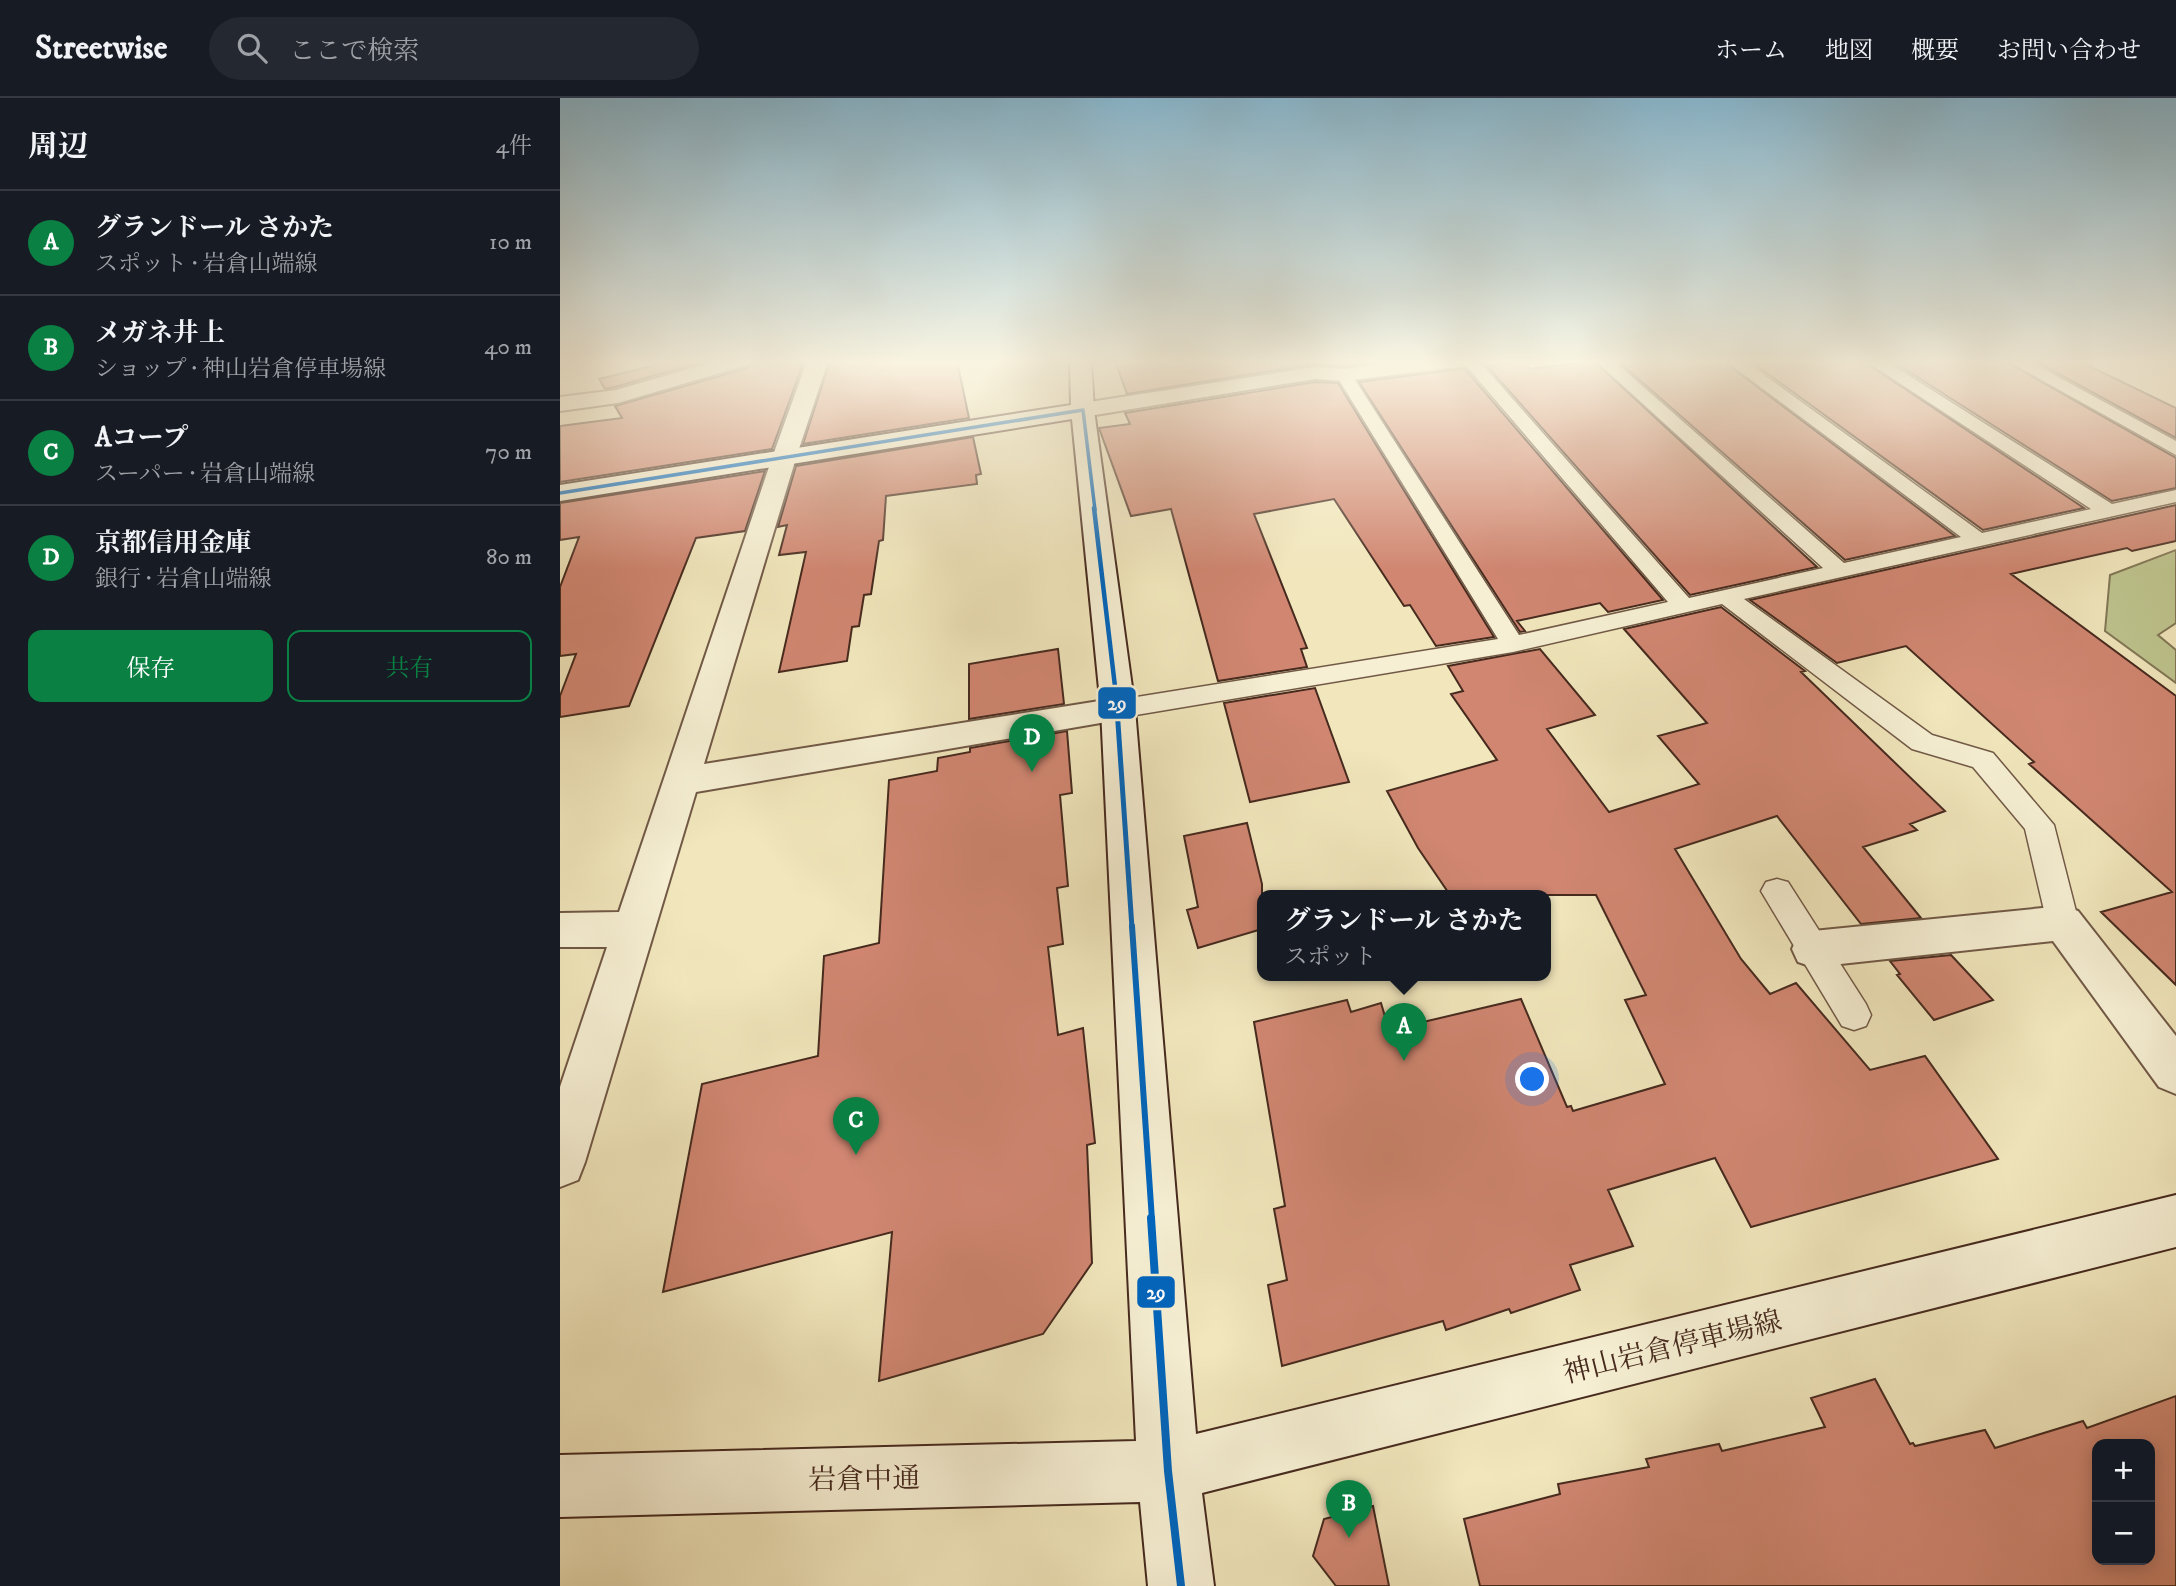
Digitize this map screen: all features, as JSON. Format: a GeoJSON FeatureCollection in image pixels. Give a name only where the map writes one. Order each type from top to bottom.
{"type":"FeatureCollection","features":[{"type":"Feature","properties":{"kind":"street"},"geometry":{"type":"LineString","coordinates":[[560,1162],[794,430]]}},
{"type":"Feature","properties":{"kind":"street"},"geometry":{"type":"LineString","coordinates":[[560,493],[956,430]]}},
{"type":"Feature","properties":{"kind":"street"},"geometry":{"type":"LineString","coordinates":[[1085,430],[1118,709],[1168,1471],[1181,1586]]}},
{"type":"Feature","properties":{"kind":"street"},"geometry":{"type":"LineString","coordinates":[[681,781],[1118,709]]}},
{"type":"Feature","properties":{"kind":"street"},"geometry":{"type":"LineString","coordinates":[[1813,949],[2063,923],[2176,1072]]}},
{"type":"Feature","properties":{"kind":"street"},"geometry":{"type":"LineString","coordinates":[[560,930],[634,929]]}},
{"type":"Feature","properties":{"kind":"street","name":"神山岩倉停車場線"},"geometry":{"type":"LineString","coordinates":[[1168,1471],[2176,1221]]}},
{"type":"Feature","properties":{"kind":"street","name":"岩倉中通"},"geometry":{"type":"LineString","coordinates":[[560,1486],[1168,1471]]}},
{"type":"Feature","properties":{"kind":"lane"},"geometry":{"type":"LineString","coordinates":[[1378,430],[1513,644]]}},
{"type":"Feature","properties":{"kind":"lane"},"geometry":{"type":"LineString","coordinates":[[1531,430],[1684,606]]}},
{"type":"Feature","properties":{"kind":"lane"},"geometry":{"type":"LineString","coordinates":[[1682,430],[1838,570]]}},
{"type":"Feature","properties":{"kind":"lane"},"geometry":{"type":"LineString","coordinates":[[1829,430],[1978,540]]}},
{"type":"Feature","properties":{"kind":"lane"},"geometry":{"type":"LineString","coordinates":[[1982,430],[2109,512]]}},
{"type":"Feature","properties":{"kind":"lane"},"geometry":{"type":"LineString","coordinates":[[2142,430],[2176,449]]}},
{"type":"Feature","properties":{"kind":"lane"},"geometry":{"type":"LineString","coordinates":[[1118,709],[1513,644],[2176,496]]}},
{"type":"Feature","properties":{"kind":"lane"},"geometry":{"type":"LineString","coordinates":[[1725,596],[1922,742],[1983,760],[2039,825],[2063,923]]}},
{"type":"Feature","properties":{"kind":"lane"},"geometry":{"type":"LineString","coordinates":[[1777,891],[1854,1015]]}},
{"type":"Feature","properties":{"kind":"green space"},"geometry":{"type":"Polygon","coordinates":[[[2176,550],[2176,623],[2158,635],[2176,650],[2176,683],[2105,631],[2110,575],[2176,550]]]}},
{"type":"Feature","properties":{"kind":"building"},"geometry":{"type":"Polygon","coordinates":[[[560,430],[779,430],[772,449],[560,482],[560,430]]]}},
{"type":"Feature","properties":{"kind":"building"},"geometry":{"type":"Polygon","coordinates":[[[807,430],[890,430],[803,444],[807,430]]]}},
{"type":"Feature","properties":{"kind":"building"},"geometry":{"type":"Polygon","coordinates":[[[1100,430],[1367,430],[1494,637],[1436,646],[1410,605],[1404,606],[1334,499],[1254,514],[1307,648],[1301,649],[1307,667],[1218,681],[1171,509],[1131,516],[1100,430]]]}},
{"type":"Feature","properties":{"kind":"building"},"geometry":{"type":"Polygon","coordinates":[[[1390,430],[1518,430],[1663,600],[1608,612],[1600,603],[1517,621],[1525,631],[1520,632],[1390,430]]]}},
{"type":"Feature","properties":{"kind":"building"},"geometry":{"type":"Polygon","coordinates":[[[1544,430],[1669,430],[1817,567],[1690,595],[1544,430]]]}},
{"type":"Feature","properties":{"kind":"building"},"geometry":{"type":"Polygon","coordinates":[[[1697,430],[1815,430],[1955,536],[1845,560],[1697,430]]]}},
{"type":"Feature","properties":{"kind":"building"},"geometry":{"type":"Polygon","coordinates":[[[1846,430],[1967,430],[2084,508],[1983,530],[1846,430]]]}},
{"type":"Feature","properties":{"kind":"building"},"geometry":{"type":"Polygon","coordinates":[[[2001,430],[2127,430],[2176,458],[2176,488],[2112,501],[2001,430]]]}},
{"type":"Feature","properties":{"kind":"building"},"geometry":{"type":"Polygon","coordinates":[[[2162,430],[2176,430],[2176,438],[2162,430]]]}},
{"type":"Feature","properties":{"kind":"building"},"geometry":{"type":"Polygon","coordinates":[[[973,437],[981,474],[976,475],[977,484],[886,496],[883,540],[879,541],[871,594],[864,595],[859,626],[852,627],[847,661],[779,672],[806,552],[779,555],[787,525],[778,527],[796,466],[973,437]]]}},
{"type":"Feature","properties":{"kind":"building"},"geometry":{"type":"Polygon","coordinates":[[[765,471],[745,531],[696,538],[629,706],[560,717],[560,696],[576,654],[560,656],[560,587],[579,537],[560,540],[560,503],[765,471]]]}},
{"type":"Feature","properties":{"kind":"building"},"geometry":{"type":"Polygon","coordinates":[[[2176,505],[2176,541],[2132,551],[2127,548],[2011,574],[2176,696],[2176,985],[2101,912],[2172,892],[2029,764],[2034,762],[1906,646],[1837,663],[1750,600],[2176,505]]]}},
{"type":"Feature","properties":{"kind":"building"},"geometry":{"type":"Polygon","coordinates":[[[1721,607],[1805,671],[1801,672],[1945,811],[1910,824],[1917,830],[1863,847],[1921,918],[1861,924],[1777,816],[1675,849],[1741,959],[1770,994],[1796,983],[1870,1070],[1925,1056],[1998,1159],[1751,1227],[1715,1158],[1608,1190],[1633,1246],[1570,1265],[1580,1290],[1511,1313],[1509,1309],[1446,1330],[1443,1321],[1282,1366],[1268,1285],[1287,1280],[1274,1209],[1285,1206],[1254,1022],[1347,1000],[1351,1012],[1381,1003],[1389,1030],[1521,999],[1567,1107],[1571,1106],[1573,1111],[1665,1084],[1625,1000],[1646,995],[1596,895],[1551,895],[1551,890],[1447,890],[1418,848],[1387,791],[1497,760],[1451,694],[1463,691],[1448,666],[1540,649],[1595,715],[1547,729],[1609,812],[1699,784],[1658,736],[1707,723],[1624,629],[1721,607]]]}},
{"type":"Feature","properties":{"kind":"building"},"geometry":{"type":"Polygon","coordinates":[[[1058,649],[1064,704],[969,719],[969,664],[1058,649]]]}},
{"type":"Feature","properties":{"kind":"building"},"geometry":{"type":"Polygon","coordinates":[[[1315,688],[1349,782],[1250,802],[1224,703],[1315,688]]]}},
{"type":"Feature","properties":{"kind":"building"},"geometry":{"type":"Polygon","coordinates":[[[1067,731],[1072,793],[1060,795],[1068,886],[1057,888],[1063,944],[1048,947],[1058,1035],[1083,1028],[1095,1143],[1087,1145],[1092,1263],[1043,1334],[879,1381],[892,1232],[663,1292],[702,1084],[818,1056],[824,956],[879,943],[889,780],[937,771],[938,758],[970,752],[970,748],[1067,731]]]}},
{"type":"Feature","properties":{"kind":"building"},"geometry":{"type":"Polygon","coordinates":[[[1247,823],[1262,884],[1262,890],[1257,890],[1257,930],[1198,948],[1187,910],[1198,907],[1184,836],[1247,823]]]}},
{"type":"Feature","properties":{"kind":"building"},"geometry":{"type":"Polygon","coordinates":[[[1951,955],[1993,1000],[1934,1020],[1897,975],[1900,974],[1890,961],[1951,955]]]}},
{"type":"Feature","properties":{"kind":"building"},"geometry":{"type":"Polygon","coordinates":[[[1875,1379],[1910,1444],[1915,1446],[1985,1430],[1995,1448],[2083,1421],[2087,1428],[2176,1396],[2176,1586],[1480,1586],[1464,1519],[1560,1494],[1558,1484],[1649,1467],[1646,1459],[1719,1444],[1722,1451],[1825,1427],[1811,1398],[1875,1379]]]}},
{"type":"Feature","properties":{"kind":"building"},"geometry":{"type":"Polygon","coordinates":[[[1373,1506],[1389,1586],[1336,1586],[1313,1556],[1324,1519],[1373,1506]]]}},
{"type":"Feature","properties":{"kind":"transit line","name":"29"},"geometry":{"type":"LineString","coordinates":[[560,493],[954,430]]}},
{"type":"Feature","properties":{"kind":"transit line","name":"29"},"geometry":{"type":"LineString","coordinates":[[1085,430],[1118,709],[1168,1471],[1181,1586]]}},
{"type":"Feature","properties":{"kind":"place","name":"京都信用金庫"},"geometry":{"type":"Point","coordinates":[1032,772]}},
{"type":"Feature","properties":{"kind":"place","name":"グランドール さかた"},"geometry":{"type":"Point","coordinates":[1404,1061]}},
{"type":"Feature","properties":{"kind":"place","name":"Aコープ"},"geometry":{"type":"Point","coordinates":[856,1155]}},
{"type":"Feature","properties":{"kind":"place","name":"メガネ井上"},"geometry":{"type":"Point","coordinates":[1349,1538]}}]}
